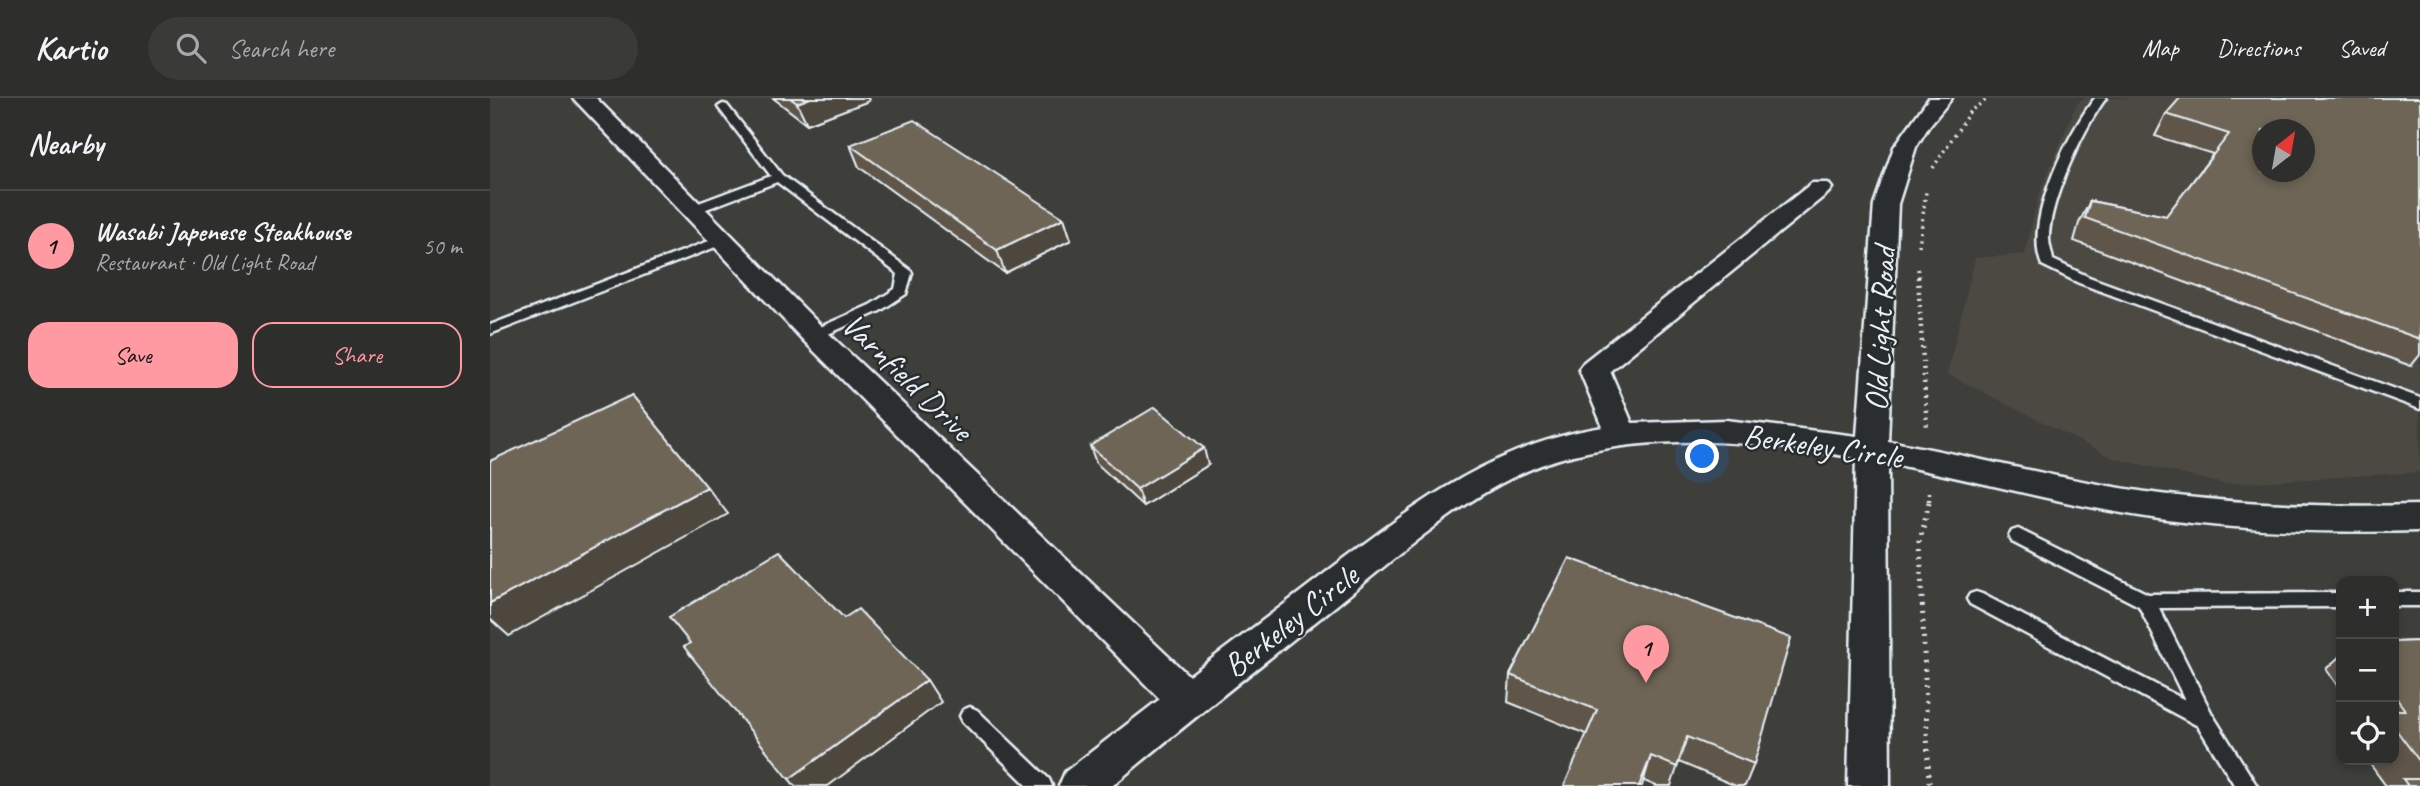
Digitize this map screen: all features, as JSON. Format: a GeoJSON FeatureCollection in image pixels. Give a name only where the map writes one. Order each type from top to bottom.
{"type":"FeatureCollection","features":[{"type":"Feature","properties":{"kind":"street","name":"Varnfield Drive"},"geometry":{"type":"LineString","coordinates":[[584,98],[814,335],[1187,699]]}},
{"type":"Feature","properties":{"kind":"street","name":"Old Light Road"},"geometry":{"type":"LineString","coordinates":[[1868,786],[1872,450],[1886,204],[1893,171],[1909,135],[1941,98]]}},
{"type":"Feature","properties":{"kind":"street"},"geometry":{"type":"LineString","coordinates":[[1621,434],[1594,369],[1820,188]]}},
{"type":"Feature","properties":{"kind":"street","name":"Berkeley Circle"},"geometry":{"type":"LineString","coordinates":[[1080,786],[1187,699],[1452,498],[1504,467],[1554,449],[1621,434],[1678,430],[1745,431],[1872,450],[2179,510],[2344,520],[2420,518]]}},
{"type":"Feature","properties":{"kind":"lane"},"geometry":{"type":"LineString","coordinates":[[2101,98],[2094,106],[2066,160],[2043,234],[2047,262],[2084,280],[2420,404]]}},
{"type":"Feature","properties":{"kind":"lane"},"geometry":{"type":"LineString","coordinates":[[723,107],[778,177],[905,273],[901,291],[875,308],[814,335]]}},
{"type":"Feature","properties":{"kind":"lane"},"geometry":{"type":"LineString","coordinates":[[692,210],[778,177]]}},
{"type":"Feature","properties":{"kind":"lane"},"geometry":{"type":"LineString","coordinates":[[490,330],[722,240]]}},
{"type":"Feature","properties":{"kind":"lane"},"geometry":{"type":"LineString","coordinates":[[2018,536],[2146,601],[2336,600]]}},
{"type":"Feature","properties":{"kind":"lane"},"geometry":{"type":"LineString","coordinates":[[1976,599],[2206,720]]}},
{"type":"Feature","properties":{"kind":"lane"},"geometry":{"type":"LineString","coordinates":[[2399,599],[2420,599]]}},
{"type":"Feature","properties":{"kind":"lane"},"geometry":{"type":"LineString","coordinates":[[2146,601],[2206,720],[2247,786]]}},
{"type":"Feature","properties":{"kind":"lane"},"geometry":{"type":"LineString","coordinates":[[970,716],[1042,786]]}},
{"type":"Feature","properties":{"kind":"shaded area"},"geometry":{"type":"Polygon","coordinates":[[[2083,98],[2420,98],[2420,472],[2224,484],[2113,458],[1947,374],[1975,258],[2025,254],[2038,197],[2076,105],[2083,98]]]}},
{"type":"Feature","properties":{"kind":"building"},"geometry":{"type":"Polygon","coordinates":[[[790,98],[810,98],[797,103],[790,98]]]}},
{"type":"Feature","properties":{"kind":"building"},"geometry":{"type":"Polygon","coordinates":[[[2180,98],[2420,98],[2420,339],[2085,218],[2090,201],[2166,216],[2229,134],[2166,114],[2180,98]]]}},
{"type":"Feature","properties":{"kind":"building"},"geometry":{"type":"Polygon","coordinates":[[[914,120],[1064,218],[997,250],[850,145],[914,120]]]}},
{"type":"Feature","properties":{"kind":"building"},"geometry":{"type":"Polygon","coordinates":[[[632,395],[707,487],[490,603],[490,461],[632,395]]]}},
{"type":"Feature","properties":{"kind":"building"},"geometry":{"type":"Polygon","coordinates":[[[1155,407],[1204,448],[1137,489],[1090,446],[1155,407]]]}},
{"type":"Feature","properties":{"kind":"building"},"geometry":{"type":"Polygon","coordinates":[[[779,551],[844,618],[858,609],[927,680],[789,779],[684,647],[690,643],[669,617],[779,551]]]}},
{"type":"Feature","properties":{"kind":"building"},"geometry":{"type":"Polygon","coordinates":[[[1569,558],[1791,638],[1754,764],[1687,737],[1677,767],[1651,756],[1639,786],[1564,786],[1597,710],[1510,675],[1569,558]]]}},
{"type":"Feature","properties":{"kind":"building"},"geometry":{"type":"Polygon","coordinates":[[[2420,641],[2420,762],[2399,734],[2399,710],[2405,710],[2399,702],[2399,642],[2420,641]]]}},
{"type":"Feature","properties":{"kind":"building"},"geometry":{"type":"Polygon","coordinates":[[[2403,779],[2420,779],[2420,786],[2408,786],[2403,779]]]}},
{"type":"Feature","properties":{"kind":"place","name":"Wasabi Japenese Steakhouse"},"geometry":{"type":"Point","coordinates":[1646,683]}}]}
